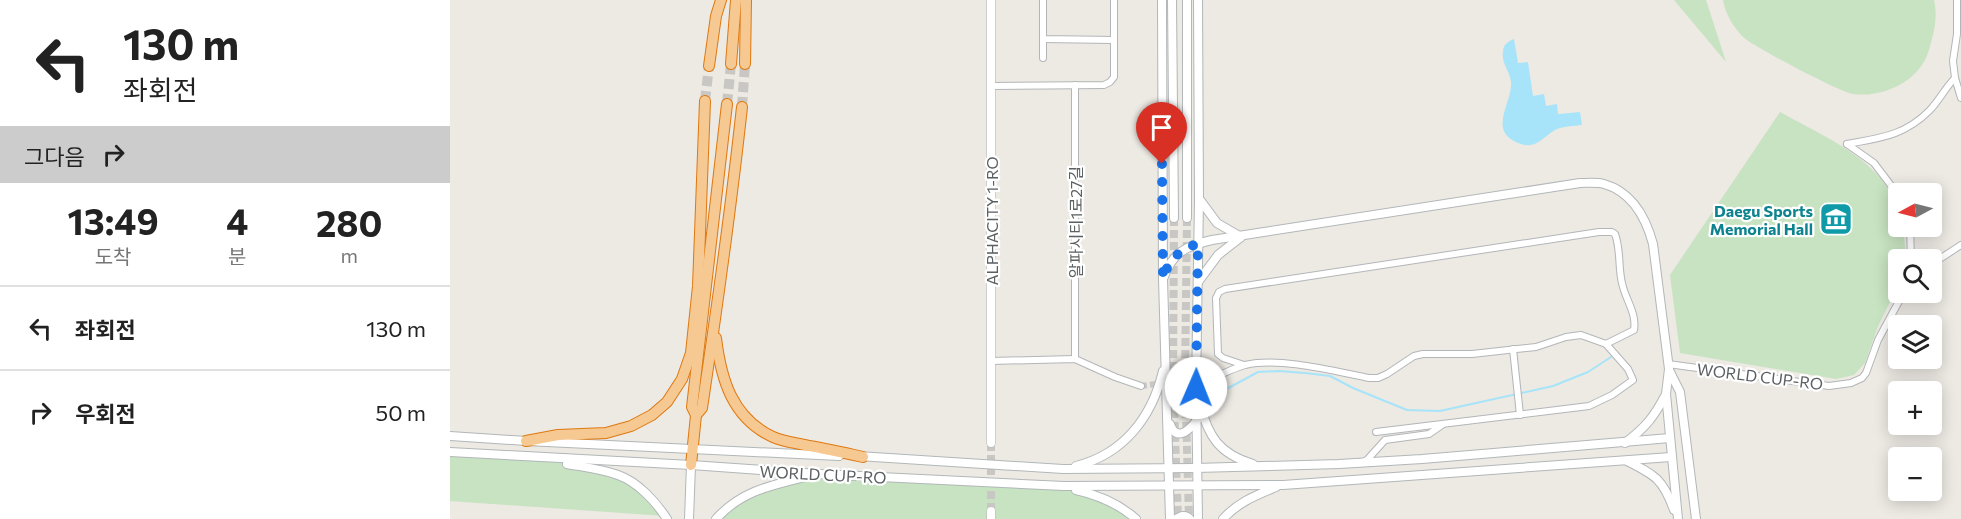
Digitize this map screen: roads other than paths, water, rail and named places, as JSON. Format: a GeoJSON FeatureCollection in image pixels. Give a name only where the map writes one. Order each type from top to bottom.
{"type":"FeatureCollection","features":[{"type":"Feature","properties":{"kind":"highway"},"geometry":{"type":"LineString","coordinates":[[709,66],[716,16],[721,0]]}},
{"type":"Feature","properties":{"kind":"highway"},"geometry":{"type":"LineString","coordinates":[[731,64],[736,0]]}},
{"type":"Feature","properties":{"kind":"highway"},"geometry":{"type":"LineString","coordinates":[[745,64],[746,0]]}},
{"type":"Feature","properties":{"kind":"highway"},"geometry":{"type":"LineString","coordinates":[[526,441],[558,435],[606,433],[631,426],[652,415],[667,402],[682,379],[691,353],[698,286],[705,101]]}},
{"type":"Feature","properties":{"kind":"highway"},"geometry":{"type":"LineString","coordinates":[[691,465],[696,415],[692,407],[727,104]]}},
{"type":"Feature","properties":{"kind":"highway"},"geometry":{"type":"LineString","coordinates":[[696,415],[702,408],[715,321],[742,107]]}},
{"type":"Feature","properties":{"kind":"highway"},"geometry":{"type":"LineString","coordinates":[[715,321],[720,370],[724,383],[731,397],[750,422],[773,437],[863,457]]}},
{"type":"Feature","properties":{"kind":"main road"},"geometry":{"type":"LineString","coordinates":[[1162,0],[1163,279],[1170,519]]}},
{"type":"Feature","properties":{"kind":"main road"},"geometry":{"type":"LineString","coordinates":[[1172,0],[1174,218]]}},
{"type":"Feature","properties":{"kind":"main road"},"geometry":{"type":"LineString","coordinates":[[1187,0],[1187,219]]}},
{"type":"Feature","properties":{"kind":"main road"},"geometry":{"type":"LineString","coordinates":[[1198,0],[1199,200],[1196,388],[1198,519]]}},
{"type":"Feature","properties":{"kind":"main road"},"geometry":{"type":"LineString","coordinates":[[1163,279],[1168,263],[1183,250],[1198,243],[1580,183],[1603,183],[1620,191],[1641,212],[1649,226],[1653,244],[1669,366],[1666,394],[1677,519]]}},
{"type":"Feature","properties":{"kind":"main road"},"geometry":{"type":"LineString","coordinates":[[1199,200],[1217,223],[1241,237]]}},
{"type":"Feature","properties":{"kind":"main road"},"geometry":{"type":"LineString","coordinates":[[1197,283],[1218,255],[1241,237]]}},
{"type":"Feature","properties":{"kind":"main road"},"geometry":{"type":"LineString","coordinates":[[1063,469],[1104,455],[1130,435],[1154,402],[1165,361]]}},
{"type":"Feature","properties":{"kind":"main road"},"geometry":{"type":"LineString","coordinates":[[1669,366],[1680,392],[1696,519]]}},
{"type":"Feature","properties":{"kind":"main road"},"geometry":{"type":"LineString","coordinates":[[1196,388],[1204,420],[1214,440],[1233,456],[1262,466]]}},
{"type":"Feature","properties":{"kind":"main road"},"geometry":{"type":"LineString","coordinates":[[1625,443],[1644,429],[1655,415],[1666,394]]}},
{"type":"Feature","properties":{"kind":"main road"},"geometry":{"type":"LineString","coordinates":[[1168,421],[1172,430],[1184,433],[1197,420]]}},
{"type":"Feature","properties":{"kind":"main road","name":"WORLD CUP-RO"},"geometry":{"type":"LineString","coordinates":[[450,436],[1063,469],[1196,468],[1363,462],[1670,438]]}},
{"type":"Feature","properties":{"kind":"main road","name":"WORLD CUP-RO"},"geometry":{"type":"LineString","coordinates":[[450,452],[1064,486],[1283,485]]}},
{"type":"Feature","properties":{"kind":"main road"},"geometry":{"type":"LineString","coordinates":[[1223,519],[1252,497],[1283,485],[1671,457]]}},
{"type":"Feature","properties":{"kind":"main road"},"geometry":{"type":"LineString","coordinates":[[540,458],[619,475],[640,488],[660,507],[668,519]]}},
{"type":"Feature","properties":{"kind":"main road"},"geometry":{"type":"LineString","coordinates":[[1627,460],[1652,473],[1667,490],[1677,519]]}},
{"type":"Feature","properties":{"kind":"main road"},"geometry":{"type":"LineString","coordinates":[[689,519],[691,465]]}},
{"type":"Feature","properties":{"kind":"main road"},"geometry":{"type":"LineString","coordinates":[[716,519],[737,500],[759,488],[819,474]]}},
{"type":"Feature","properties":{"kind":"main road"},"geometry":{"type":"LineString","coordinates":[[1064,486],[1104,498],[1136,519]]}},
{"type":"Feature","properties":{"kind":"main road"},"geometry":{"type":"LineString","coordinates":[[1176,519],[1182,515],[1190,519]]}},
{"type":"Feature","properties":{"kind":"street","name":"ALPHACITY 1-RO"},"geometry":{"type":"LineString","coordinates":[[991,0],[991,443]]}},
{"type":"Feature","properties":{"kind":"street"},"geometry":{"type":"LineString","coordinates":[[1043,0],[1043,58]]}},
{"type":"Feature","properties":{"kind":"street"},"geometry":{"type":"LineString","coordinates":[[991,86],[1075,85],[1110,82],[1114,77],[1114,0]]}},
{"type":"Feature","properties":{"kind":"street"},"geometry":{"type":"LineString","coordinates":[[1957,0],[1958,34],[1953,61],[1961,98]]}},
{"type":"Feature","properties":{"kind":"street"},"geometry":{"type":"LineString","coordinates":[[1043,39],[1114,40]]}},
{"type":"Feature","properties":{"kind":"street"},"geometry":{"type":"LineString","coordinates":[[1889,183],[1874,163],[1846,144],[1881,138],[1909,129],[1930,111],[1955,78]]}},
{"type":"Feature","properties":{"kind":"street","name":"알파시티1로27길"},"geometry":{"type":"LineString","coordinates":[[1075,85],[1075,359]]}},
{"type":"Feature","properties":{"kind":"street"},"geometry":{"type":"LineString","coordinates":[[1376,432],[1589,406],[1612,395],[1633,380],[1628,369],[1606,344],[1581,334],[1536,347],[1472,354],[1414,356],[1378,378],[1311,367],[1276,364],[1244,365],[1218,354],[1216,298],[1219,292],[1224,289],[1606,231],[1615,234],[1617,239],[1622,284],[1629,300],[1635,330],[1606,344]]}},
{"type":"Feature","properties":{"kind":"street"},"geometry":{"type":"LineString","coordinates":[[1942,257],[1961,245]]}},
{"type":"Feature","properties":{"kind":"street","name":"WORLD CUP-RO"},"geometry":{"type":"LineString","coordinates":[[1669,366],[1829,386],[1851,383],[1858,381],[1866,373],[1878,340],[1899,303]]}},
{"type":"Feature","properties":{"kind":"street"},"geometry":{"type":"LineString","coordinates":[[1513,349],[1520,415]]}},
{"type":"Feature","properties":{"kind":"street"},"geometry":{"type":"LineString","coordinates":[[991,361],[1075,359],[1115,378],[1141,386]]}},
{"type":"Feature","properties":{"kind":"street"},"geometry":{"type":"LineString","coordinates":[[1215,377],[1244,365]]}},
{"type":"Feature","properties":{"kind":"street"},"geometry":{"type":"LineString","coordinates":[[1363,462],[1385,440],[1429,434],[1443,424]]}},
{"type":"Feature","properties":{"kind":"street"},"geometry":{"type":"LineString","coordinates":[[1372,454],[1382,461]]}},
{"type":"Feature","properties":{"kind":"water"},"geometry":{"type":"Polygon","coordinates":[[[1514,39],[1518,63],[1528,62],[1533,96],[1544,94],[1546,106],[1557,104],[1558,114],[1580,112],[1582,125],[1558,129],[1532,145],[1521,144],[1507,136],[1503,129],[1503,122],[1511,82],[1503,60],[1503,52],[1506,44],[1514,39]]]}},
{"type":"Feature","properties":{"kind":"waterway"},"geometry":{"type":"LineString","coordinates":[[1221,392],[1258,372],[1305,373],[1330,376],[1407,410],[1440,411],[1553,386],[1588,372],[1611,357]]}},
{"type":"Feature","properties":{"kind":"tunnel"},"geometry":{"type":"LineString","coordinates":[[727,104],[731,64]]}},
{"type":"Feature","properties":{"kind":"tunnel"},"geometry":{"type":"LineString","coordinates":[[742,107],[745,64]]}},
{"type":"Feature","properties":{"kind":"tunnel"},"geometry":{"type":"LineString","coordinates":[[705,101],[709,66]]}},
{"type":"Feature","properties":{"kind":"tunnel"},"geometry":{"type":"LineString","coordinates":[[1174,218],[1173,378],[1178,519]]}},
{"type":"Feature","properties":{"kind":"tunnel"},"geometry":{"type":"LineString","coordinates":[[1187,218],[1185,378],[1189,519]]}},
{"type":"Feature","properties":{"kind":"tunnel"},"geometry":{"type":"LineString","coordinates":[[1141,386],[1215,377]]}},
{"type":"Feature","properties":{"kind":"tunnel"},"geometry":{"type":"LineString","coordinates":[[991,443],[991,511]]}},
{"type":"Feature","properties":{"kind":"place","name":"Daegu Sports Memorial Hall"},"geometry":{"type":"Point","coordinates":[1836,219]}}]}
